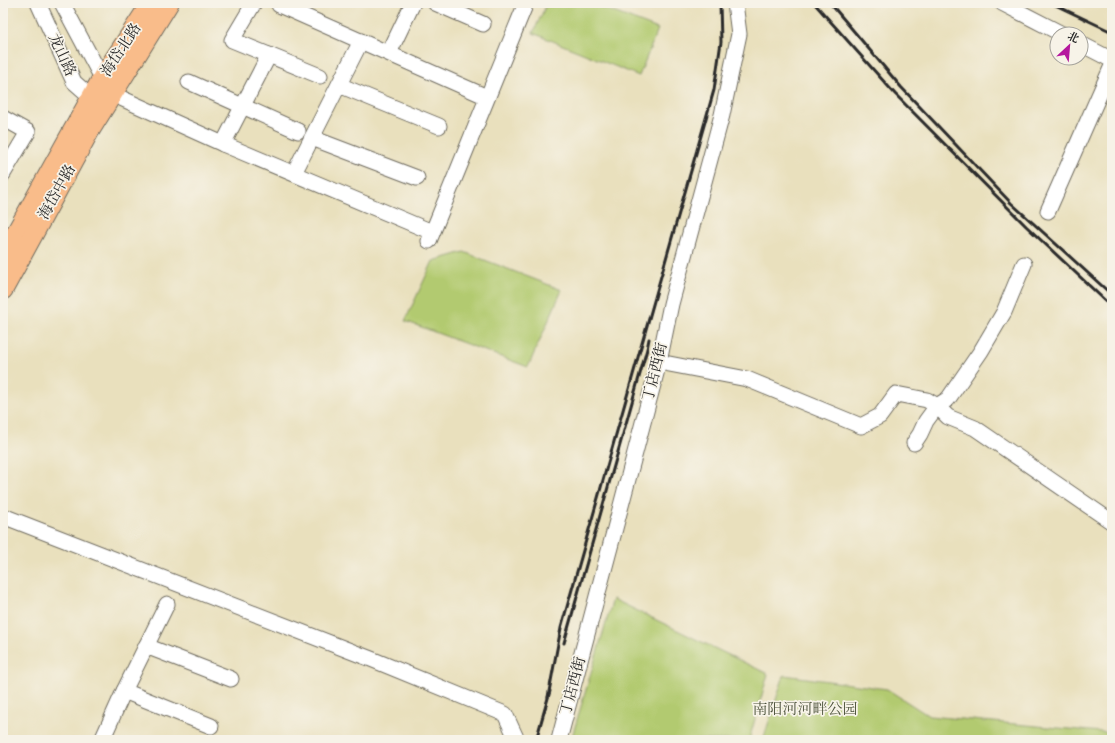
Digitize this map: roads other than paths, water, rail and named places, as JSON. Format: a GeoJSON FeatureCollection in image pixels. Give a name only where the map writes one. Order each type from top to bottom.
{"type":"FeatureCollection","features":[{"type":"Feature","properties":{"kind":"main road","name":"海岱北路"},"geometry":{"type":"LineString","coordinates":[[91,97],[151,3]]}},
{"type":"Feature","properties":{"kind":"main road","name":"海岱北路"},"geometry":{"type":"LineString","coordinates":[[112,94],[169,3]]}},
{"type":"Feature","properties":{"kind":"main road","name":"海岱中路"},"geometry":{"type":"LineString","coordinates":[[3,290],[89,132],[112,94]]}},
{"type":"Feature","properties":{"kind":"main road","name":"海岱中路"},"geometry":{"type":"LineString","coordinates":[[4,253],[91,97]]}},
{"type":"Feature","properties":{"kind":"street","name":"龙山路"},"geometry":{"type":"LineString","coordinates":[[38,3],[74,82],[91,97]]}},
{"type":"Feature","properties":{"kind":"street","name":"龙山路"},"geometry":{"type":"LineString","coordinates":[[62,3],[112,94]]}},
{"type":"Feature","properties":{"kind":"street"},"geometry":{"type":"LineString","coordinates":[[254,3],[232,40],[320,76]]}},
{"type":"Feature","properties":{"kind":"street"},"geometry":{"type":"LineString","coordinates":[[389,53],[414,3]]}},
{"type":"Feature","properties":{"kind":"street"},"geometry":{"type":"LineString","coordinates":[[435,3],[483,24]]}},
{"type":"Feature","properties":{"kind":"street"},"geometry":{"type":"LineString","coordinates":[[91,97],[112,94],[223,144],[294,173],[431,236],[526,3]]}},
{"type":"Feature","properties":{"kind":"street","name":"丁店西街"},"geometry":{"type":"LineString","coordinates":[[559,740],[659,362],[671,304],[722,115],[739,34],[735,3]]}},
{"type":"Feature","properties":{"kind":"street"},"geometry":{"type":"LineString","coordinates":[[1002,3],[1049,27]]}},
{"type":"Feature","properties":{"kind":"street"},"geometry":{"type":"LineString","coordinates":[[276,4],[487,97]]}},
{"type":"Feature","properties":{"kind":"street"},"geometry":{"type":"LineString","coordinates":[[294,173],[361,41]]}},
{"type":"Feature","properties":{"kind":"street"},"geometry":{"type":"LineString","coordinates":[[1089,48],[1112,60]]}},
{"type":"Feature","properties":{"kind":"street"},"geometry":{"type":"LineString","coordinates":[[223,144],[269,55]]}},
{"type":"Feature","properties":{"kind":"street"},"geometry":{"type":"LineString","coordinates":[[1048,211],[1112,66]]}},
{"type":"Feature","properties":{"kind":"street"},"geometry":{"type":"LineString","coordinates":[[189,82],[298,131]]}},
{"type":"Feature","properties":{"kind":"street"},"geometry":{"type":"LineString","coordinates":[[338,85],[439,126]]}},
{"type":"Feature","properties":{"kind":"street"},"geometry":{"type":"LineString","coordinates":[[3,118],[28,132],[3,174]]}},
{"type":"Feature","properties":{"kind":"street"},"geometry":{"type":"LineString","coordinates":[[312,138],[417,178]]}},
{"type":"Feature","properties":{"kind":"street"},"geometry":{"type":"LineString","coordinates":[[914,444],[926,421],[937,406],[948,399],[1004,312],[1024,264]]}},
{"type":"Feature","properties":{"kind":"street"},"geometry":{"type":"LineString","coordinates":[[659,362],[746,378],[861,426],[880,416],[896,394],[927,400],[937,406],[948,417],[975,428],[1112,522]]}},
{"type":"Feature","properties":{"kind":"street"},"geometry":{"type":"LineString","coordinates":[[3,516],[372,659],[504,714],[517,740]]}},
{"type":"Feature","properties":{"kind":"street"},"geometry":{"type":"LineString","coordinates":[[106,739],[124,691],[167,604]]}},
{"type":"Feature","properties":{"kind":"street"},"geometry":{"type":"LineString","coordinates":[[146,646],[231,679]]}},
{"type":"Feature","properties":{"kind":"street"},"geometry":{"type":"LineString","coordinates":[[124,691],[211,726]]}},
{"type":"Feature","properties":{"kind":"railway"},"geometry":{"type":"LineString","coordinates":[[548,697],[561,628],[714,90],[721,42],[720,3]]}},
{"type":"Feature","properties":{"kind":"railway"},"geometry":{"type":"LineString","coordinates":[[814,3],[895,94],[1026,226],[1112,307]]}},
{"type":"Feature","properties":{"kind":"railway"},"geometry":{"type":"LineString","coordinates":[[830,3],[901,87],[1011,203],[1112,295]]}},
{"type":"Feature","properties":{"kind":"railway"},"geometry":{"type":"LineString","coordinates":[[1051,3],[1112,32]]}},
{"type":"Feature","properties":{"kind":"railway"},"geometry":{"type":"LineString","coordinates":[[564,643],[649,339]]}},
{"type":"Feature","properties":{"kind":"railway"},"geometry":{"type":"LineString","coordinates":[[536,740],[550,691]]}},
{"type":"Feature","properties":{"kind":"park label","name":"南阳河河畔公园"},"geometry":{"type":"Point","coordinates":[805,709]}}]}
